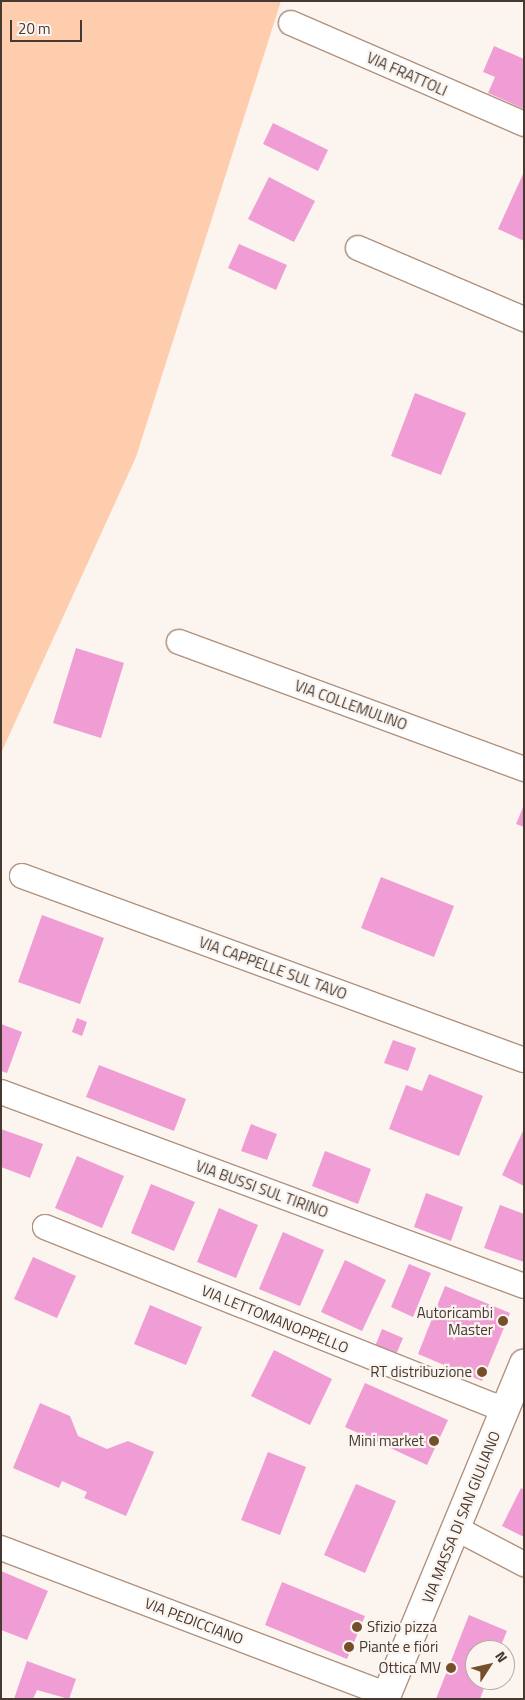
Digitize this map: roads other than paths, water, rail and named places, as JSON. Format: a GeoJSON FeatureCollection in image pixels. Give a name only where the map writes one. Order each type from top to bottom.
{"type":"FeatureCollection","features":[{"type":"Feature","properties":{"kind":"street","name":"VIA FRATTOLI"},"geometry":{"type":"LineString","coordinates":[[291,23],[524,124]]}},
{"type":"Feature","properties":{"kind":"street"},"geometry":{"type":"LineString","coordinates":[[358,248],[524,319]]}},
{"type":"Feature","properties":{"kind":"street","name":"VIA COLLEMULINO"},"geometry":{"type":"LineString","coordinates":[[179,642],[524,769]]}},
{"type":"Feature","properties":{"kind":"street","name":"VIA CAPPELLE SUL TAVO"},"geometry":{"type":"LineString","coordinates":[[22,876],[524,1060]]}},
{"type":"Feature","properties":{"kind":"street","name":"VIA BUSSI SUL TIRINO"},"geometry":{"type":"LineString","coordinates":[[1,1092],[524,1286]]}},
{"type":"Feature","properties":{"kind":"street","name":"VIA LETTOMANOPPELLO"},"geometry":{"type":"LineString","coordinates":[[45,1227],[505,1410]]}},
{"type":"Feature","properties":{"kind":"street","name":"VIA MASSA DI SAN GIULIANO"},"geometry":{"type":"LineString","coordinates":[[386,1697],[524,1364]]}},
{"type":"Feature","properties":{"kind":"street"},"geometry":{"type":"LineString","coordinates":[[457,1529],[524,1564]]}},
{"type":"Feature","properties":{"kind":"street","name":"VIA PEDICCIANO"},"geometry":{"type":"LineString","coordinates":[[1,1548],[386,1697]]}},
{"type":"Feature","properties":{"kind":"place","name":"Autoricambi Master"},"geometry":{"type":"Point","coordinates":[503,1321]}},
{"type":"Feature","properties":{"kind":"place","name":"RT distribuzione"},"geometry":{"type":"Point","coordinates":[482,1372]}},
{"type":"Feature","properties":{"kind":"place","name":"Mini market"},"geometry":{"type":"Point","coordinates":[434,1441]}},
{"type":"Feature","properties":{"kind":"place","name":"Sfizio pizza"},"geometry":{"type":"Point","coordinates":[357,1627]}},
{"type":"Feature","properties":{"kind":"place","name":"Piante e fiori"},"geometry":{"type":"Point","coordinates":[349,1647]}},
{"type":"Feature","properties":{"kind":"place","name":"Ottica MV"},"geometry":{"type":"Point","coordinates":[451,1668]}}]}
